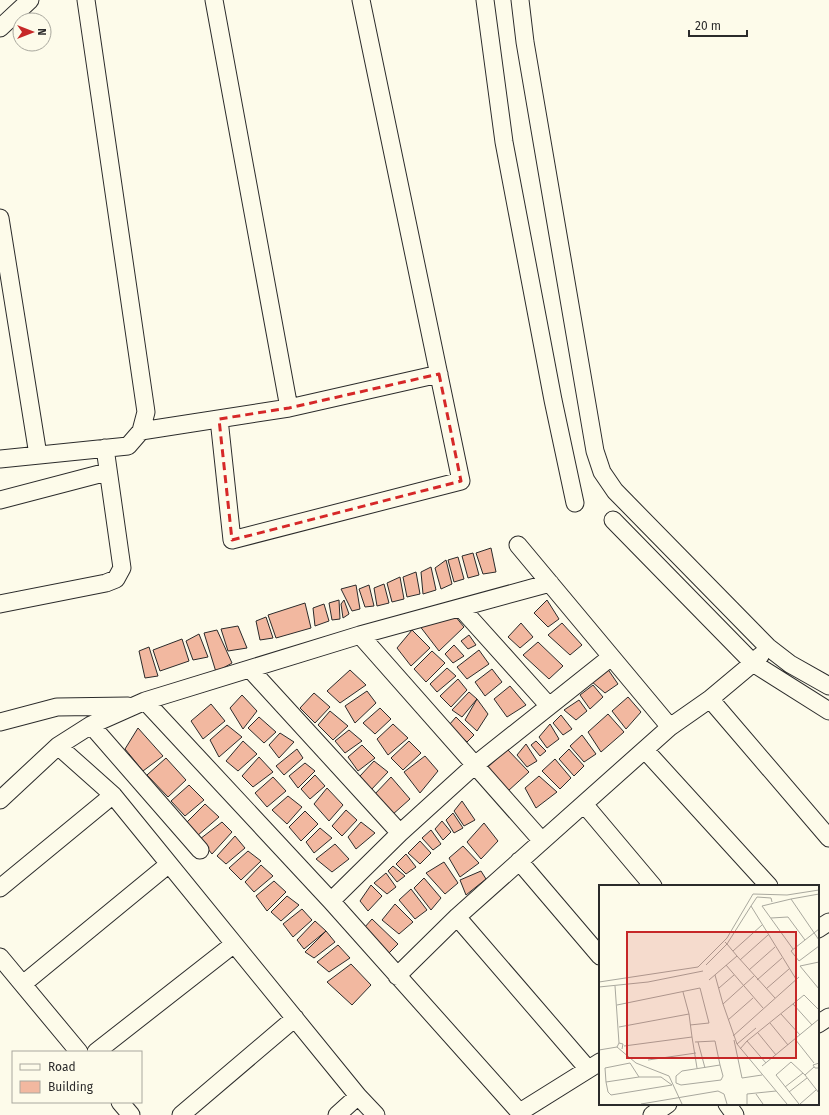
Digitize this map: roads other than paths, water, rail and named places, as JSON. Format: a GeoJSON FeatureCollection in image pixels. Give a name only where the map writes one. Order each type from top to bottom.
{"type":"FeatureCollection","features":[{"type":"Feature","properties":{"kind":"street"},"geometry":{"type":"LineString","coordinates":[[0,28],[30,0]]}},
{"type":"Feature","properties":{"kind":"street"},"geometry":{"type":"LineString","coordinates":[[0,459],[128,446],[141,431],[146,412],[86,0]]}},
{"type":"Feature","properties":{"kind":"street"},"geometry":{"type":"LineString","coordinates":[[214,0],[289,408]]}},
{"type":"Feature","properties":{"kind":"street"},"geometry":{"type":"LineString","coordinates":[[219,419],[232,540],[461,481],[361,0]]}},
{"type":"Feature","properties":{"kind":"street"},"geometry":{"type":"LineString","coordinates":[[485,0],[504,142],[553,400],[575,503]]}},
{"type":"Feature","properties":{"kind":"street"},"geometry":{"type":"LineString","coordinates":[[520,0],[525,42],[592,435],[595,451],[602,472],[615,491],[768,647],[790,664],[829,686]]}},
{"type":"Feature","properties":{"kind":"street"},"geometry":{"type":"LineString","coordinates":[[0,218],[38,455]]}},
{"type":"Feature","properties":{"kind":"street"},"geometry":{"type":"LineString","coordinates":[[141,431],[289,408],[439,374]]}},
{"type":"Feature","properties":{"kind":"street"},"geometry":{"type":"LineString","coordinates":[[0,604],[106,584],[116,579],[122,568],[107,472],[105,448]]}},
{"type":"Feature","properties":{"kind":"street"},"geometry":{"type":"LineString","coordinates":[[0,500],[107,472]]}},
{"type":"Feature","properties":{"kind":"street"},"geometry":{"type":"LineString","coordinates":[[614,520],[753,663],[829,711]]}},
{"type":"Feature","properties":{"kind":"street"},"geometry":{"type":"LineString","coordinates":[[518,545],[670,727]]}},
{"type":"Feature","properties":{"kind":"street"},"geometry":{"type":"LineString","coordinates":[[0,800],[58,746],[91,725],[139,703],[360,635],[550,583]]}},
{"type":"Feature","properties":{"kind":"street"},"geometry":{"type":"LineString","coordinates":[[461,608],[549,706]]}},
{"type":"Feature","properties":{"kind":"street"},"geometry":{"type":"LineString","coordinates":[[360,635],[542,840]]}},
{"type":"Feature","properties":{"kind":"street"},"geometry":{"type":"LineString","coordinates":[[397,976],[457,917],[542,840],[670,727],[710,699],[753,663],[768,647]]}},
{"type":"Feature","properties":{"kind":"street"},"geometry":{"type":"LineString","coordinates":[[332,901],[400,833],[475,765],[611,657]]}},
{"type":"Feature","properties":{"kind":"street"},"geometry":{"type":"LineString","coordinates":[[250,669],[400,833]]}},
{"type":"Feature","properties":{"kind":"street"},"geometry":{"type":"LineString","coordinates":[[710,699],[829,838]]}},
{"type":"Feature","properties":{"kind":"street"},"geometry":{"type":"LineString","coordinates":[[0,722],[57,707],[139,703],[332,901],[521,1114],[594,1065],[457,917]]}},
{"type":"Feature","properties":{"kind":"street"},"geometry":{"type":"LineString","coordinates":[[91,725],[200,850]]}},
{"type":"Feature","properties":{"kind":"street"},"geometry":{"type":"LineString","coordinates":[[58,746],[113,795],[358,1096],[376,1115]]}},
{"type":"Feature","properties":{"kind":"street"},"geometry":{"type":"LineString","coordinates":[[645,750],[768,885]]}},
{"type":"Feature","properties":{"kind":"street"},"geometry":{"type":"LineString","coordinates":[[0,888],[113,795]]}},
{"type":"Feature","properties":{"kind":"street"},"geometry":{"type":"LineString","coordinates":[[584,804],[652,885]]}},
{"type":"Feature","properties":{"kind":"street"},"geometry":{"type":"LineString","coordinates":[[519,862],[599,955]]}},
{"type":"Feature","properties":{"kind":"street"},"geometry":{"type":"LineString","coordinates":[[23,984],[169,864]]}},
{"type":"Feature","properties":{"kind":"street"},"geometry":{"type":"LineString","coordinates":[[819,927],[829,922]]}},
{"type":"Feature","properties":{"kind":"street"},"geometry":{"type":"LineString","coordinates":[[97,1051],[234,944]]}},
{"type":"Feature","properties":{"kind":"street"},"geometry":{"type":"LineString","coordinates":[[0,957],[78,1051]]}},
{"type":"Feature","properties":{"kind":"street"},"geometry":{"type":"LineString","coordinates":[[819,1023],[829,1017]]}},
{"type":"Feature","properties":{"kind":"street"},"geometry":{"type":"LineString","coordinates":[[181,1115],[295,1018]]}},
{"type":"Feature","properties":{"kind":"street"},"geometry":{"type":"LineString","coordinates":[[337,1115],[358,1096]]}},
{"type":"Feature","properties":{"kind":"street"},"geometry":{"type":"LineString","coordinates":[[652,1115],[667,1105]]}},
{"type":"Feature","properties":{"kind":"street"},"geometry":{"type":"LineString","coordinates":[[728,1105],[734,1115]]}}]}
